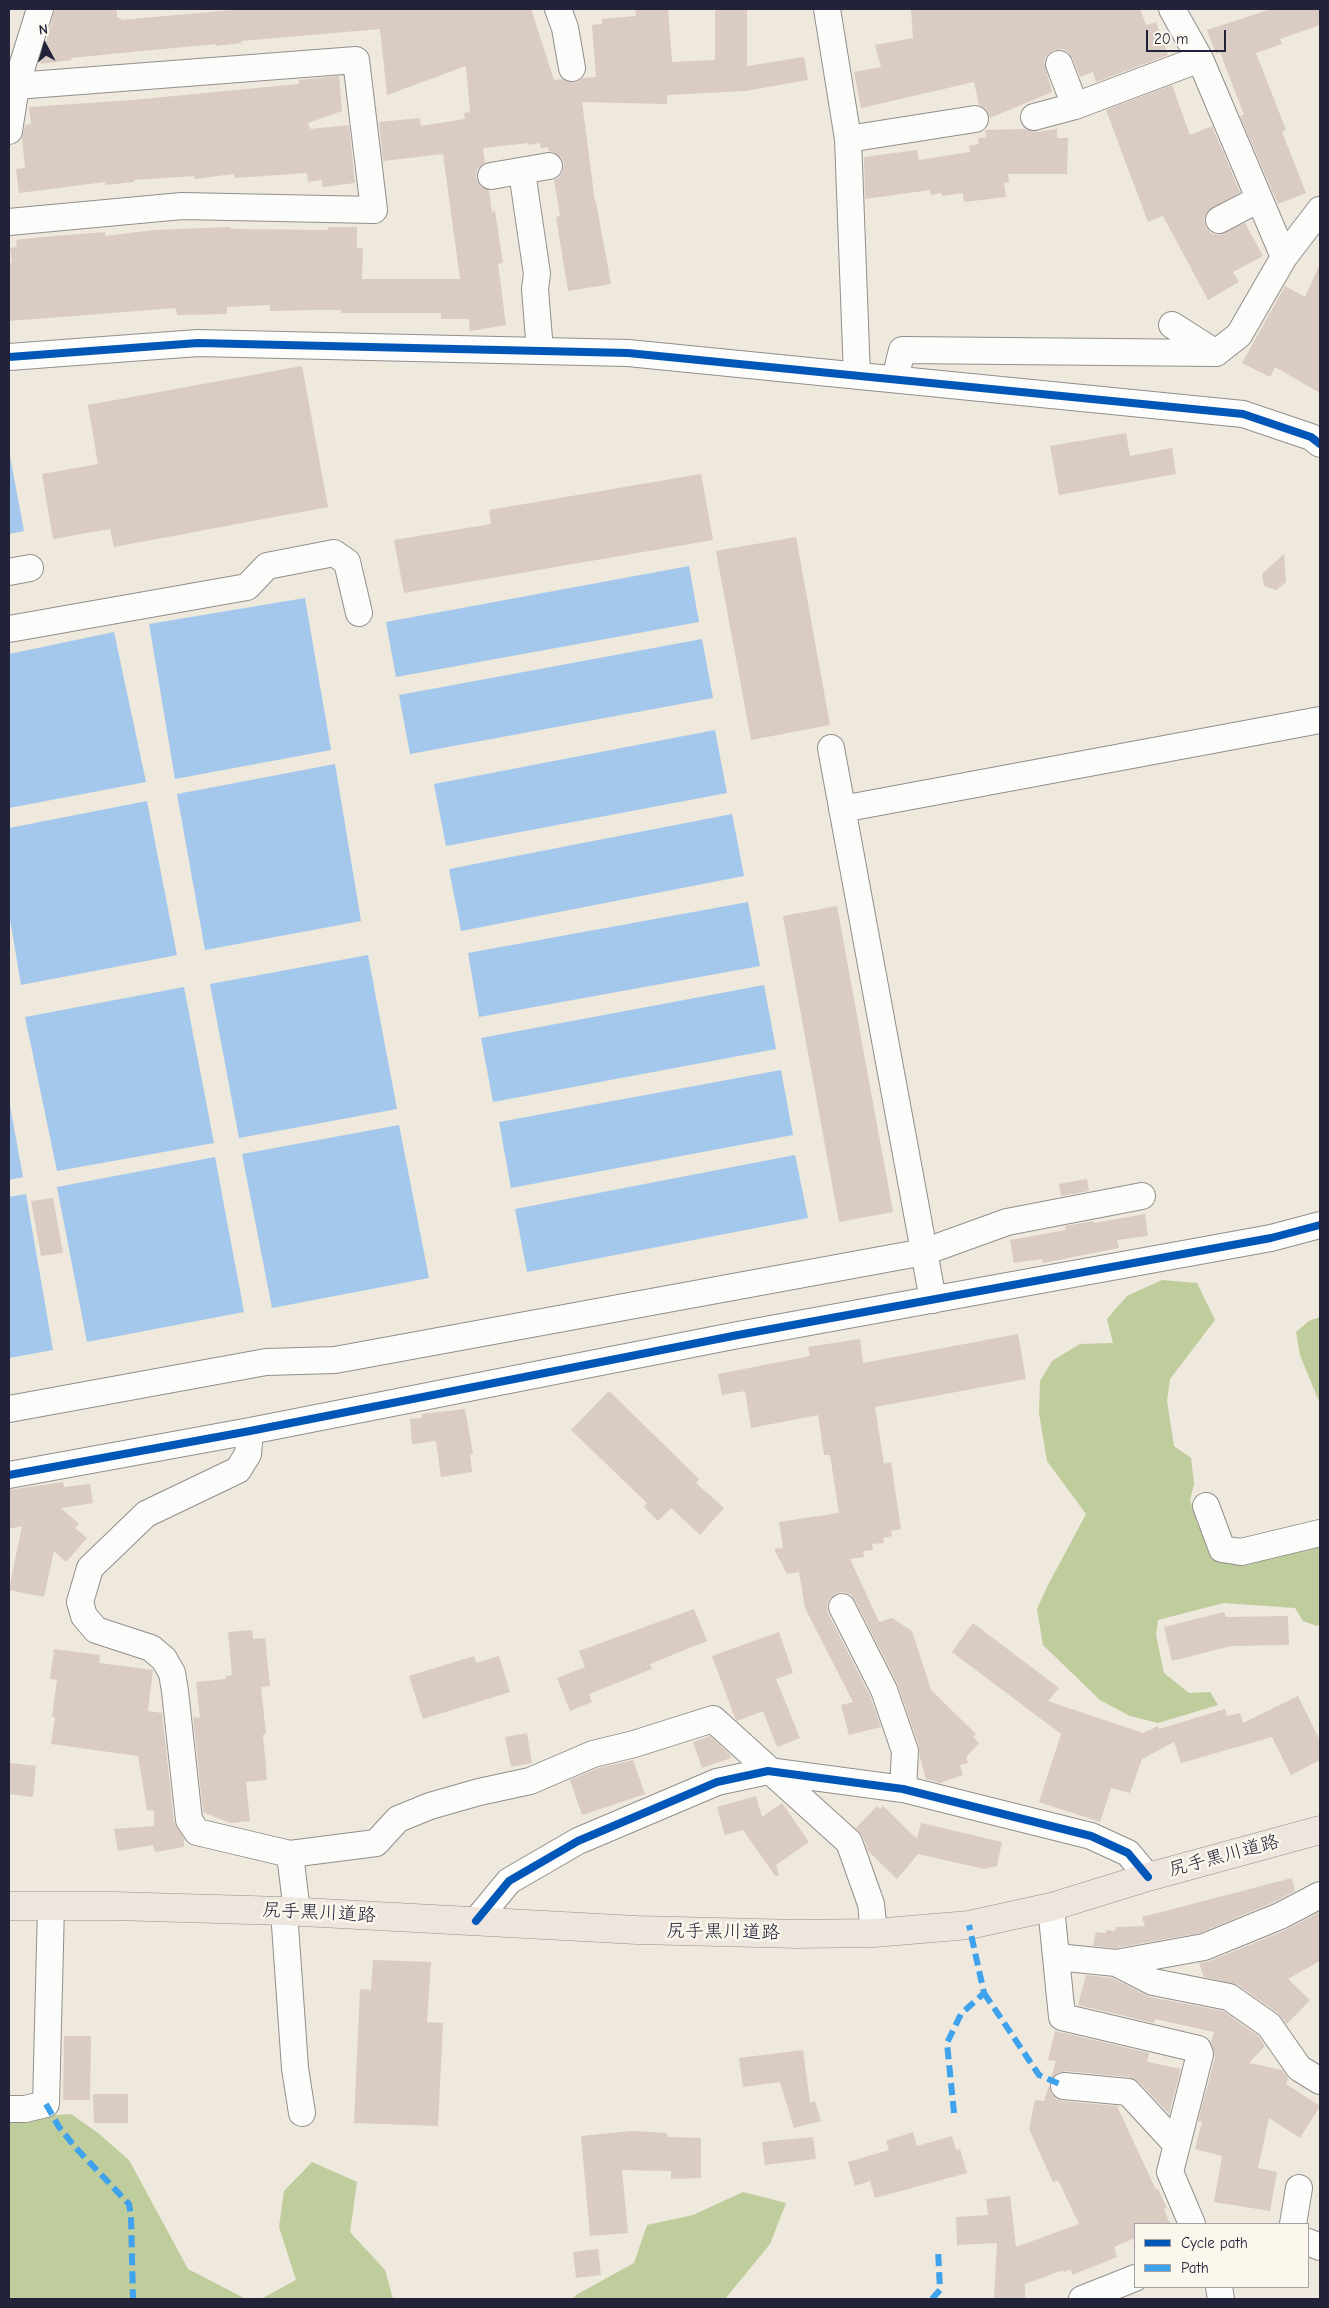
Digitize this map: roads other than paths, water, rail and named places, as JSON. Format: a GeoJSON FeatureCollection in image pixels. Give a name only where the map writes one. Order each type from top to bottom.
{"type":"FeatureCollection","features":[{"type":"Feature","properties":{"kind":"main road","name":"尻手黒川道路"},"geometry":{"type":"LineString","coordinates":[[9,1906],[114,1906],[290,1912],[637,1930],[797,1934],[874,1933],[969,1925],[1051,1907],[1315,1828]]}},
{"type":"Feature","properties":{"kind":"main road","name":"尻手黒川道路"},"geometry":{"type":"LineString","coordinates":[[9,1888],[23,1888],[114,1906]]}},
{"type":"Feature","properties":{"kind":"street"},"geometry":{"type":"LineString","coordinates":[[9,131],[16,86],[40,9]]}},
{"type":"Feature","properties":{"kind":"street"},"geometry":{"type":"LineString","coordinates":[[558,9],[565,28],[572,68]]}},
{"type":"Feature","properties":{"kind":"street"},"geometry":{"type":"LineString","coordinates":[[827,9],[848,139],[857,376]]}},
{"type":"Feature","properties":{"kind":"street"},"geometry":{"type":"LineString","coordinates":[[1172,9],[1200,59],[1284,256]]}},
{"type":"Feature","properties":{"kind":"street"},"geometry":{"type":"LineString","coordinates":[[1034,117],[1075,106],[1200,59]]}},
{"type":"Feature","properties":{"kind":"street"},"geometry":{"type":"LineString","coordinates":[[9,222],[182,206],[374,210],[356,60],[16,86]]}},
{"type":"Feature","properties":{"kind":"street"},"geometry":{"type":"LineString","coordinates":[[1059,64],[1075,106]]}},
{"type":"Feature","properties":{"kind":"street"},"geometry":{"type":"LineString","coordinates":[[848,139],[975,119]]}},
{"type":"Feature","properties":{"kind":"street"},"geometry":{"type":"LineString","coordinates":[[491,176],[549,166]]}},
{"type":"Feature","properties":{"kind":"street"},"geometry":{"type":"LineString","coordinates":[[522,172],[537,274],[535,289],[540,351]]}},
{"type":"Feature","properties":{"kind":"street"},"geometry":{"type":"LineString","coordinates":[[1219,220],[1259,199]]}},
{"type":"Feature","properties":{"kind":"street"},"geometry":{"type":"LineString","coordinates":[[895,379],[902,350],[1216,353],[1239,335],[1284,256],[1320,210]]}},
{"type":"Feature","properties":{"kind":"street"},"geometry":{"type":"LineString","coordinates":[[1172,324],[1216,353]]}},
{"type":"Feature","properties":{"kind":"street"},"geometry":{"type":"LineString","coordinates":[[9,357],[198,344],[628,353],[1243,414],[1311,437],[1320,444]]}},
{"type":"Feature","properties":{"kind":"street"},"geometry":{"type":"LineString","coordinates":[[9,629],[247,587],[267,566],[334,553],[347,562],[359,613]]}},
{"type":"Feature","properties":{"kind":"street"},"geometry":{"type":"LineString","coordinates":[[842,809],[1320,720]]}},
{"type":"Feature","properties":{"kind":"street"},"geometry":{"type":"LineString","coordinates":[[831,748],[933,1300]]}},
{"type":"Feature","properties":{"kind":"street"},"geometry":{"type":"LineString","coordinates":[[9,1409],[266,1362],[335,1360],[924,1252],[1007,1222],[1142,1196]]}},
{"type":"Feature","properties":{"kind":"street"},"geometry":{"type":"LineString","coordinates":[[9,1475],[250,1431],[738,1335],[1271,1238],[1320,1225]]}},
{"type":"Feature","properties":{"kind":"street"},"geometry":{"type":"LineString","coordinates":[[250,1431],[248,1454],[238,1470],[146,1514],[90,1568],[80,1602],[84,1616],[96,1630],[151,1648],[164,1659],[172,1673],[188,1820],[197,1832],[290,1854],[376,1843],[398,1819],[430,1806],[478,1792],[530,1781],[593,1754],[634,1744],[713,1719],[768,1771],[849,1842],[871,1904],[874,1933]]}},
{"type":"Feature","properties":{"kind":"street"},"geometry":{"type":"LineString","coordinates":[[1206,1506],[1222,1549],[1241,1552],[1320,1534]]}},
{"type":"Feature","properties":{"kind":"street"},"geometry":{"type":"LineString","coordinates":[[842,1607],[884,1690],[905,1752],[903,1789]]}},
{"type":"Feature","properties":{"kind":"street"},"geometry":{"type":"LineString","coordinates":[[476,1921],[509,1881],[578,1841],[717,1782],[768,1771],[903,1789],[1091,1836],[1128,1853],[1148,1877]]}},
{"type":"Feature","properties":{"kind":"street"},"geometry":{"type":"LineString","coordinates":[[290,1854],[295,2068],[302,2113]]}},
{"type":"Feature","properties":{"kind":"street"},"geometry":{"type":"LineString","coordinates":[[1058,1957],[1116,1963],[1204,1947],[1280,1916],[1320,1894]]}},
{"type":"Feature","properties":{"kind":"street"},"geometry":{"type":"LineString","coordinates":[[9,2109],[25,2109],[46,2104],[51,1906]]}},
{"type":"Feature","properties":{"kind":"street"},"geometry":{"type":"LineString","coordinates":[[1051,1907],[1058,1957],[1062,2017],[1198,2049],[1200,2054],[1170,2172],[1192,2223]]}},
{"type":"Feature","properties":{"kind":"street"},"geometry":{"type":"LineString","coordinates":[[1116,1963],[1153,1982],[1229,1997],[1269,2025],[1299,2068],[1320,2081]]}},
{"type":"Feature","properties":{"kind":"street"},"geometry":{"type":"LineString","coordinates":[[1064,2086],[1128,2092],[1177,2145]]}},
{"type":"Feature","properties":{"kind":"street"},"geometry":{"type":"LineString","coordinates":[[1293,2223],[1299,2188]]}},
{"type":"Feature","properties":{"kind":"street"},"geometry":{"type":"LineString","coordinates":[[1082,2299],[1134,2278]]}},
{"type":"Feature","properties":{"kind":"water"},"geometry":{"type":"Polygon","coordinates":[[[9,451],[24,531],[9,534],[9,451]]]}},
{"type":"Feature","properties":{"kind":"water"},"geometry":{"type":"Polygon","coordinates":[[[689,566],[699,622],[396,677],[386,622],[689,566]]]}},
{"type":"Feature","properties":{"kind":"water"},"geometry":{"type":"Polygon","coordinates":[[[305,598],[331,750],[175,779],[149,624],[305,598]]]}},
{"type":"Feature","properties":{"kind":"water"},"geometry":{"type":"Polygon","coordinates":[[[114,632],[146,782],[9,808],[9,654],[114,632]]]}},
{"type":"Feature","properties":{"kind":"water"},"geometry":{"type":"Polygon","coordinates":[[[702,639],[713,698],[410,754],[399,695],[702,639]]]}},
{"type":"Feature","properties":{"kind":"water"},"geometry":{"type":"Polygon","coordinates":[[[715,730],[727,793],[446,846],[434,784],[715,730]]]}},
{"type":"Feature","properties":{"kind":"water"},"geometry":{"type":"Polygon","coordinates":[[[335,764],[361,921],[205,950],[177,794],[335,764]]]}},
{"type":"Feature","properties":{"kind":"water"},"geometry":{"type":"Polygon","coordinates":[[[147,801],[177,955],[21,985],[9,913],[9,828],[147,801]]]}},
{"type":"Feature","properties":{"kind":"water"},"geometry":{"type":"Polygon","coordinates":[[[732,814],[744,876],[461,931],[449,869],[732,814]]]}},
{"type":"Feature","properties":{"kind":"water"},"geometry":{"type":"Polygon","coordinates":[[[748,902],[760,966],[479,1017],[468,953],[748,902]]]}},
{"type":"Feature","properties":{"kind":"water"},"geometry":{"type":"Polygon","coordinates":[[[368,955],[397,1109],[239,1138],[210,984],[368,955]]]}},
{"type":"Feature","properties":{"kind":"water"},"geometry":{"type":"Polygon","coordinates":[[[764,985],[776,1049],[493,1102],[481,1038],[764,985]]]}},
{"type":"Feature","properties":{"kind":"water"},"geometry":{"type":"Polygon","coordinates":[[[184,987],[214,1143],[57,1171],[25,1017],[184,987]]]}},
{"type":"Feature","properties":{"kind":"water"},"geometry":{"type":"Polygon","coordinates":[[[781,1070],[793,1135],[511,1188],[499,1122],[781,1070]]]}},
{"type":"Feature","properties":{"kind":"water"},"geometry":{"type":"Polygon","coordinates":[[[9,1100],[23,1177],[9,1180],[9,1100]]]}},
{"type":"Feature","properties":{"kind":"water"},"geometry":{"type":"Polygon","coordinates":[[[399,1125],[429,1278],[272,1308],[242,1154],[399,1125]]]}},
{"type":"Feature","properties":{"kind":"water"},"geometry":{"type":"Polygon","coordinates":[[[795,1155],[808,1218],[527,1272],[515,1209],[795,1155]]]}},
{"type":"Feature","properties":{"kind":"water"},"geometry":{"type":"Polygon","coordinates":[[[215,1157],[244,1312],[87,1342],[57,1187],[215,1157]]]}},
{"type":"Feature","properties":{"kind":"water"},"geometry":{"type":"Polygon","coordinates":[[[26,1194],[53,1350],[9,1358],[9,1197],[26,1194]]]}}]}
